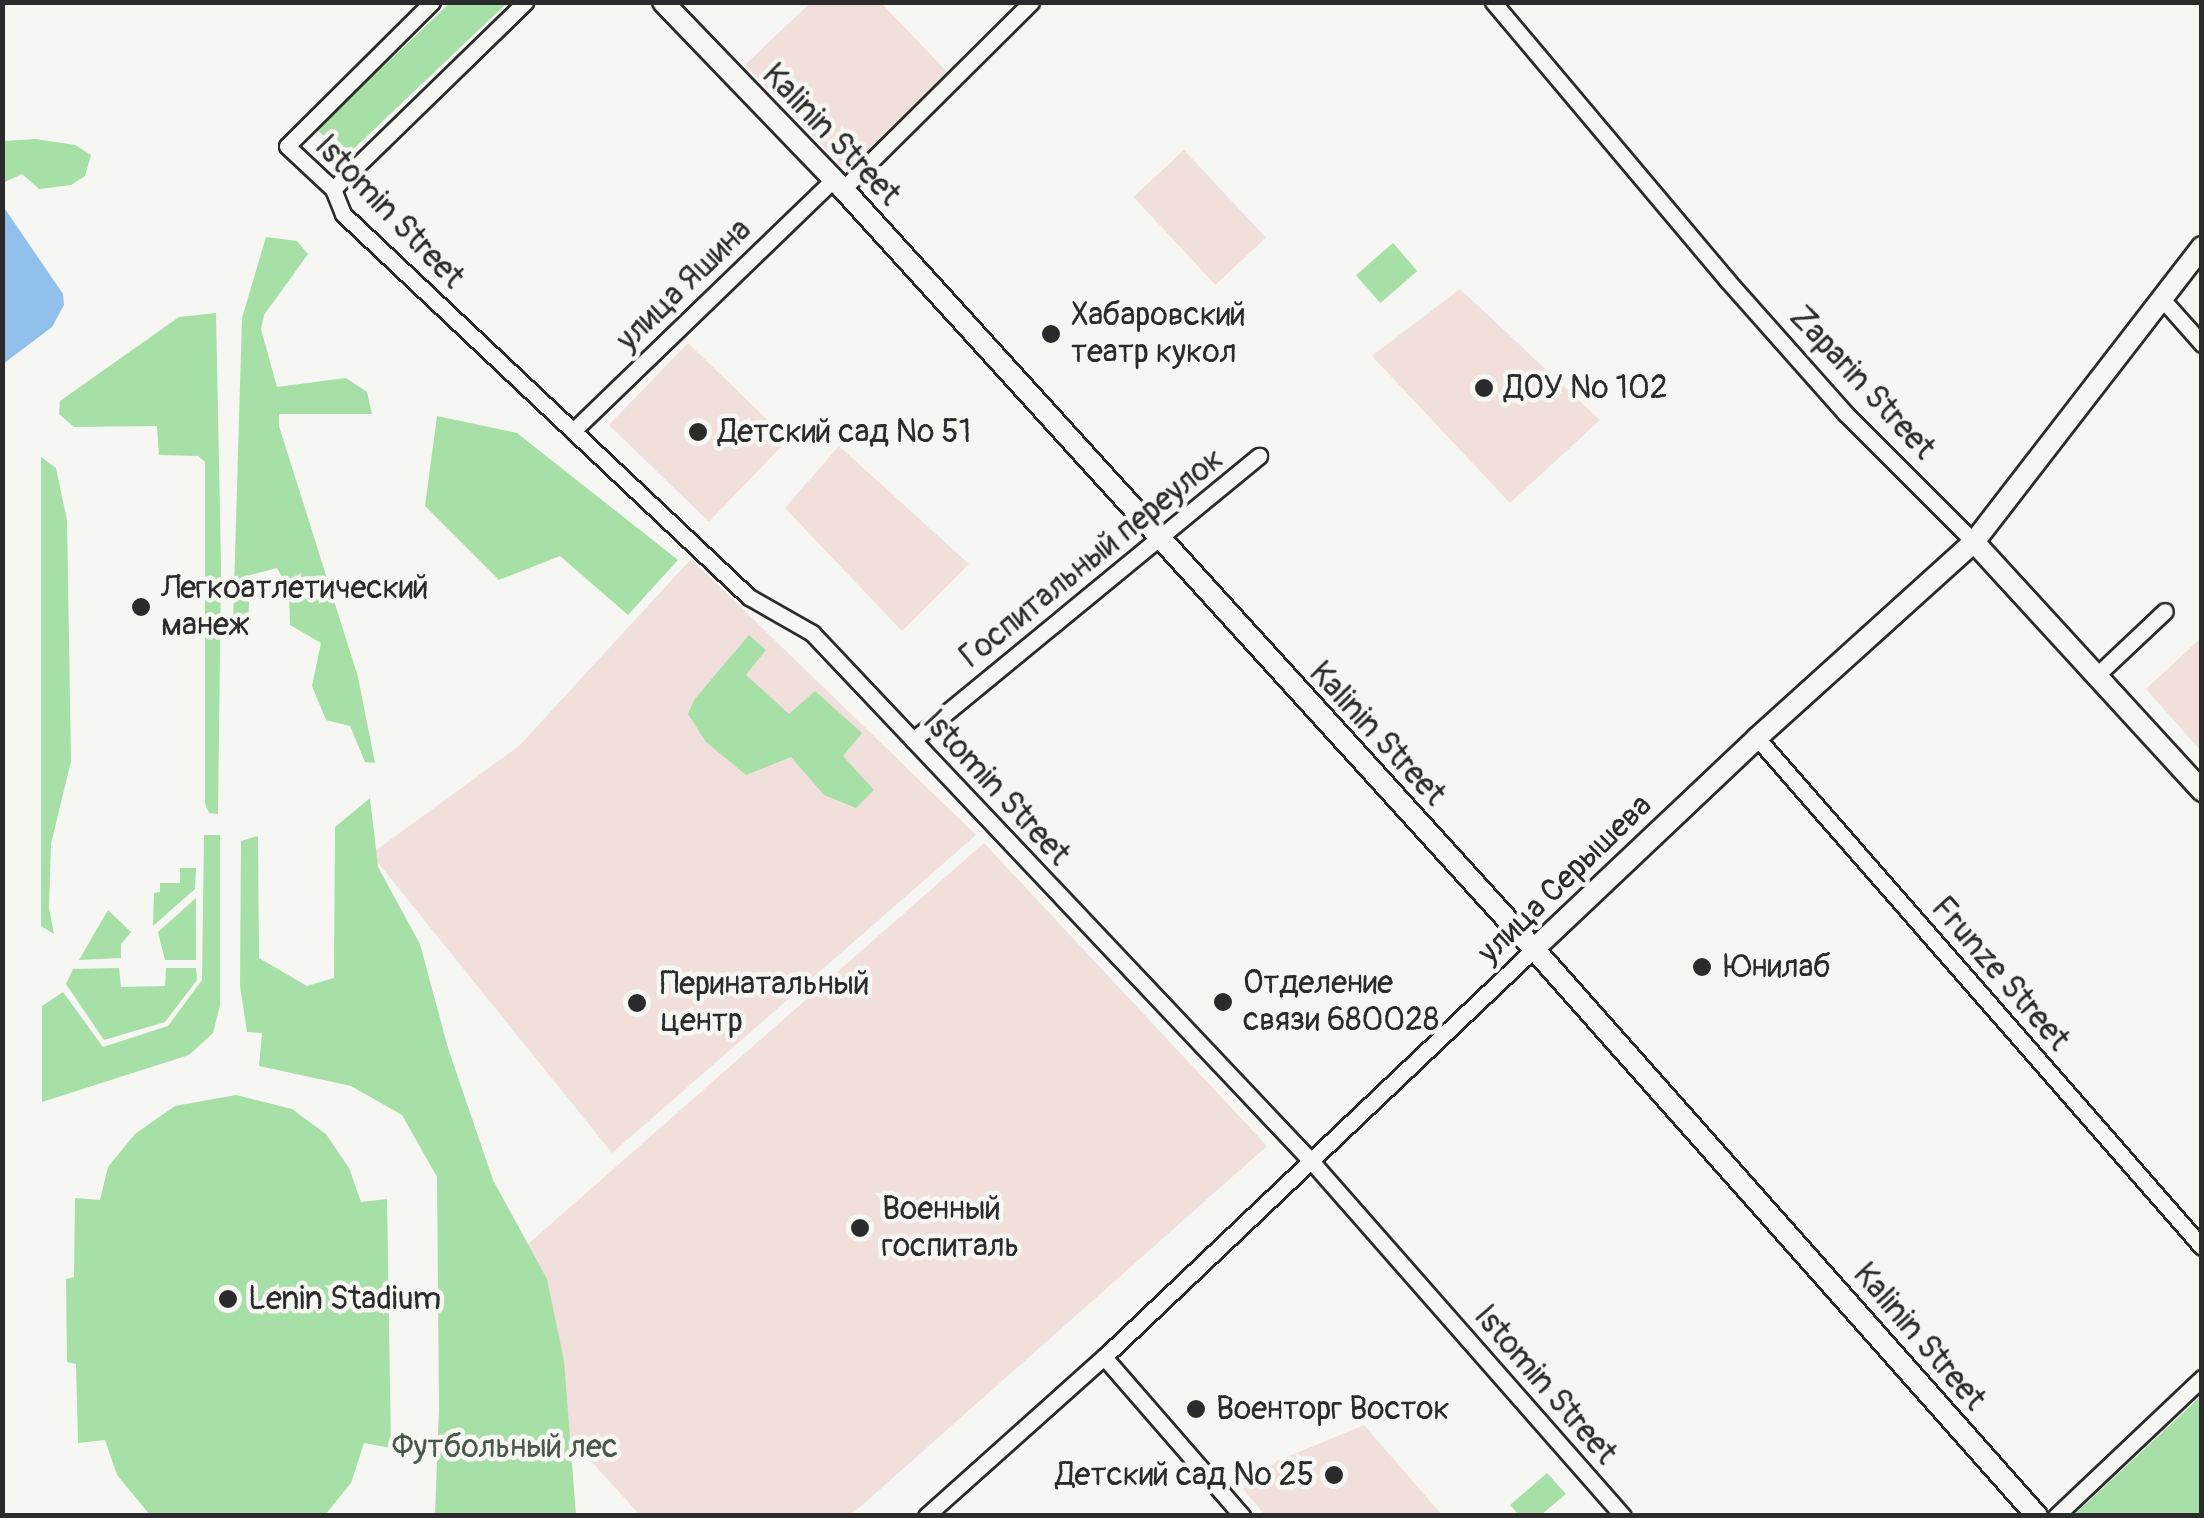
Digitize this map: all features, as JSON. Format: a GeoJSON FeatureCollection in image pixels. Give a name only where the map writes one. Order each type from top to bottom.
{"type":"FeatureCollection","features":[{"type":"Feature","properties":{"kind":"main road","name":"Kalinin Street"},"geometry":{"type":"LineString","coordinates":[[663,2],[838,184],[1534,949],[2037,1516]]}},
{"type":"Feature","properties":{"kind":"main road","name":"улица Серышева"},"geometry":{"type":"LineString","coordinates":[[1534,949],[1974,542],[2202,247]]}},
{"type":"Feature","properties":{"kind":"main road","name":"Zaparin Street"},"geometry":{"type":"LineString","coordinates":[[1974,542],[2202,791]]}},
{"type":"Feature","properties":{"kind":"street","name":"Istomin Street"},"geometry":{"type":"LineString","coordinates":[[432,2],[287,146],[332,190],[344,214],[749,597],[812,633],[1312,1162],[1623,1516]]}},
{"type":"Feature","properties":{"kind":"street"},"geometry":{"type":"LineString","coordinates":[[332,190],[525,2]]}},
{"type":"Feature","properties":{"kind":"street","name":"улица Яшина"},"geometry":{"type":"LineString","coordinates":[[573,430],[1030,2]]}},
{"type":"Feature","properties":{"kind":"street","name":"Zaparin Street"},"geometry":{"type":"LineString","coordinates":[[1494,2],[1727,280],[1845,413],[1974,542]]}},
{"type":"Feature","properties":{"kind":"street"},"geometry":{"type":"LineString","coordinates":[[2163,300],[2202,344]]}},
{"type":"Feature","properties":{"kind":"street","name":"Госпитальный переулок"},"geometry":{"type":"LineString","coordinates":[[913,740],[1259,456]]}},
{"type":"Feature","properties":{"kind":"street"},"geometry":{"type":"LineString","coordinates":[[2097,674],[2165,611]]}},
{"type":"Feature","properties":{"kind":"street","name":"Frunze Street"},"geometry":{"type":"LineString","coordinates":[[1758,738],[2202,1247]]}},
{"type":"Feature","properties":{"kind":"street","name":"улица Серышева"},"geometry":{"type":"LineString","coordinates":[[926,1516],[1104,1357],[1534,949]]}},
{"type":"Feature","properties":{"kind":"street"},"geometry":{"type":"LineString","coordinates":[[1104,1357],[1242,1516]]}},
{"type":"Feature","properties":{"kind":"street"},"geometry":{"type":"LineString","coordinates":[[2056,1516],[2202,1378]]}},
{"type":"Feature","properties":{"kind":"shaded area"},"geometry":{"type":"Polygon","coordinates":[[[810,3],[881,3],[954,79],[852,176],[745,65],[810,3]]]}},
{"type":"Feature","properties":{"kind":"shaded area"},"geometry":{"type":"Polygon","coordinates":[[[1184,150],[1266,238],[1215,285],[1134,197],[1184,150]]]}},
{"type":"Feature","properties":{"kind":"shaded area","name":"ДОУ № 102"},"geometry":{"type":"Polygon","coordinates":[[[1460,289],[1600,420],[1510,503],[1372,356],[1460,289]]]}},
{"type":"Feature","properties":{"kind":"shaded area","name":"Детский сад № 51"},"geometry":{"type":"Polygon","coordinates":[[[688,343],[788,440],[709,522],[609,425],[688,343]]]}},
{"type":"Feature","properties":{"kind":"shaded area"},"geometry":{"type":"Polygon","coordinates":[[[839,446],[969,564],[902,631],[785,508],[839,446]]]}},
{"type":"Feature","properties":{"kind":"shaded area","name":"Перинатальный центр"},"geometry":{"type":"Polygon","coordinates":[[[691,559],[976,835],[612,1153],[371,854],[519,746],[691,559]]]}},
{"type":"Feature","properties":{"kind":"shaded area"},"geometry":{"type":"Polygon","coordinates":[[[2201,638],[2201,751],[2146,689],[2201,638]]]}},
{"type":"Feature","properties":{"kind":"shaded area","name":"Военный госпиталь"},"geometry":{"type":"Polygon","coordinates":[[[984,843],[1267,1146],[851,1515],[640,1515],[453,1310],[984,843]]]}},
{"type":"Feature","properties":{"kind":"shaded area","name":"Детский сад № 25"},"geometry":{"type":"Polygon","coordinates":[[[1364,1425],[1442,1515],[1265,1515],[1243,1489],[1277,1461],[1364,1425]]]}},
{"type":"Feature","properties":{"kind":"green space"},"geometry":{"type":"Polygon","coordinates":[[[450,3],[507,3],[344,158],[317,129],[450,3]]]}},
{"type":"Feature","properties":{"kind":"green space"},"geometry":{"type":"Polygon","coordinates":[[[36,139],[75,145],[91,155],[85,176],[71,185],[39,189],[22,174],[3,183],[3,141],[36,139]]]}},
{"type":"Feature","properties":{"kind":"green space"},"geometry":{"type":"Polygon","coordinates":[[[266,237],[297,241],[308,254],[264,315],[261,329],[277,387],[346,378],[367,392],[372,414],[279,414],[279,426],[358,677],[375,763],[365,762],[350,726],[326,720],[312,686],[321,643],[290,625],[289,590],[277,568],[250,575],[248,631],[233,623],[242,318],[266,237]]]}},
{"type":"Feature","properties":{"kind":"green space"},"geometry":{"type":"Polygon","coordinates":[[[1393,243],[1417,271],[1380,303],[1356,275],[1393,243]]]}},
{"type":"Feature","properties":{"kind":"green space"},"geometry":{"type":"Polygon","coordinates":[[[216,313],[221,565],[218,814],[209,813],[205,803],[205,462],[198,456],[159,455],[157,426],[74,427],[59,414],[60,401],[179,317],[216,313]]]}},
{"type":"Feature","properties":{"kind":"green space"},"geometry":{"type":"Polygon","coordinates":[[[437,416],[517,433],[678,560],[628,615],[560,556],[499,580],[425,506],[437,416]]]}},
{"type":"Feature","properties":{"kind":"green space"},"geometry":{"type":"Polygon","coordinates":[[[41,457],[56,468],[67,520],[71,761],[51,844],[49,908],[54,934],[41,926],[41,457]]]}},
{"type":"Feature","properties":{"kind":"green space"},"geometry":{"type":"Polygon","coordinates":[[[749,635],[766,650],[746,675],[789,714],[815,691],[862,733],[843,756],[874,790],[856,808],[824,795],[791,757],[746,775],[706,742],[688,714],[694,700],[749,635]]]}},
{"type":"Feature","properties":{"kind":"green space","name":"Футбольный лес"},"geometry":{"type":"Polygon","coordinates":[[[370,798],[378,867],[420,944],[448,1048],[493,1180],[547,1279],[564,1361],[576,1515],[435,1515],[439,1408],[437,1177],[402,1115],[351,1086],[259,1066],[262,1033],[247,1032],[240,986],[241,841],[258,836],[259,958],[307,986],[334,978],[335,827],[370,798]]]}},
{"type":"Feature","properties":{"kind":"green space"},"geometry":{"type":"Polygon","coordinates":[[[204,835],[220,835],[220,1005],[213,1033],[189,1055],[42,1102],[42,1006],[63,992],[103,1047],[168,1026],[202,980],[204,835]]]}},
{"type":"Feature","properties":{"kind":"green space"},"geometry":{"type":"Polygon","coordinates":[[[180,868],[196,868],[195,889],[153,926],[154,893],[160,892],[160,883],[180,883],[180,868]]]}},
{"type":"Feature","properties":{"kind":"green space"},"geometry":{"type":"Polygon","coordinates":[[[196,898],[196,960],[165,960],[158,932],[196,898]]]}},
{"type":"Feature","properties":{"kind":"green space"},"geometry":{"type":"Polygon","coordinates":[[[108,910],[131,932],[121,944],[121,958],[79,960],[108,910]]]}},
{"type":"Feature","properties":{"kind":"green space"},"geometry":{"type":"Polygon","coordinates":[[[119,968],[121,987],[165,986],[166,968],[196,968],[197,980],[165,1022],[104,1040],[66,984],[73,969],[119,968]]]}},
{"type":"Feature","properties":{"kind":"green space","name":"Lenin Stadium"},"geometry":{"type":"Polygon","coordinates":[[[236,1095],[292,1109],[326,1134],[349,1168],[361,1202],[387,1199],[391,1448],[364,1443],[351,1483],[325,1515],[150,1515],[117,1475],[105,1440],[78,1443],[76,1364],[67,1362],[66,1279],[74,1277],[75,1198],[100,1200],[108,1167],[135,1134],[175,1106],[236,1095]]]}},
{"type":"Feature","properties":{"kind":"green space"},"geometry":{"type":"Polygon","coordinates":[[[2201,1396],[2201,1515],[2074,1515],[2201,1396]]]}},
{"type":"Feature","properties":{"kind":"green space"},"geometry":{"type":"Polygon","coordinates":[[[1547,1473],[1566,1494],[1541,1515],[1519,1515],[1510,1505],[1547,1473]]]}},
{"type":"Feature","properties":{"kind":"water"},"geometry":{"type":"Polygon","coordinates":[[[3,206],[63,294],[64,305],[52,327],[3,364],[3,206]]]}},
{"type":"Feature","properties":{"kind":"place","name":"Хабаровский театр кукол"},"geometry":{"type":"Point","coordinates":[1051,334]}},
{"type":"Feature","properties":{"kind":"place","name":"ДОУ № 102"},"geometry":{"type":"Point","coordinates":[1484,388]}},
{"type":"Feature","properties":{"kind":"place","name":"Детский сад № 51"},"geometry":{"type":"Point","coordinates":[698,432]}},
{"type":"Feature","properties":{"kind":"place","name":"Легкоатлетический манеж"},"geometry":{"type":"Point","coordinates":[141,607]}},
{"type":"Feature","properties":{"kind":"place","name":"Юнилаб"},"geometry":{"type":"Point","coordinates":[1702,967]}},
{"type":"Feature","properties":{"kind":"place","name":"Отделение связи 680028"},"geometry":{"type":"Point","coordinates":[1223,1002]}},
{"type":"Feature","properties":{"kind":"place","name":"Перинатальный центр"},"geometry":{"type":"Point","coordinates":[637,1003]}},
{"type":"Feature","properties":{"kind":"place","name":"Военный госпиталь"},"geometry":{"type":"Point","coordinates":[860,1228]}},
{"type":"Feature","properties":{"kind":"place","name":"Lenin Stadium"},"geometry":{"type":"Point","coordinates":[228,1299]}},
{"type":"Feature","properties":{"kind":"place","name":"Военторг Восток"},"geometry":{"type":"Point","coordinates":[1196,1409]}},
{"type":"Feature","properties":{"kind":"place","name":"Детский сад № 25"},"geometry":{"type":"Point","coordinates":[1334,1475]}}]}
